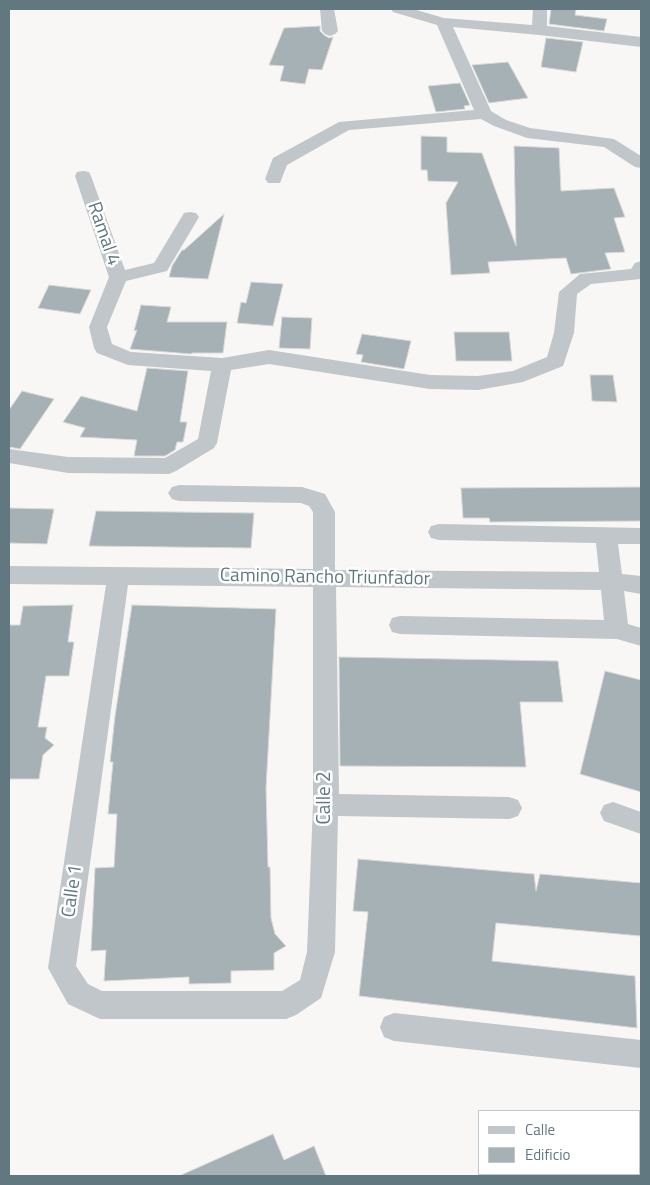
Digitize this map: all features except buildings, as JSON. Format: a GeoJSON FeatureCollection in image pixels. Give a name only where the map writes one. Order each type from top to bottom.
{"type":"FeatureCollection","features":[{"type":"Feature","properties":{"kind":"street"},"geometry":{"type":"LineString","coordinates":[[328,9],[330,31]]}},
{"type":"Feature","properties":{"kind":"street"},"geometry":{"type":"LineString","coordinates":[[398,9],[443,22],[539,30],[641,42]]}},
{"type":"Feature","properties":{"kind":"street"},"geometry":{"type":"LineString","coordinates":[[539,30],[540,9]]}},
{"type":"Feature","properties":{"kind":"street"},"geometry":{"type":"LineString","coordinates":[[443,22],[484,114],[500,124],[527,133],[608,144],[641,163]]}},
{"type":"Feature","properties":{"kind":"street"},"geometry":{"type":"LineString","coordinates":[[274,179],[279,162],[345,125],[484,114]]}},
{"type":"Feature","properties":{"kind":"street","name":"Ramal 4"},"geometry":{"type":"LineString","coordinates":[[83,176],[118,277],[98,326],[104,348],[128,358],[222,366]]}},
{"type":"Feature","properties":{"kind":"street"},"geometry":{"type":"LineString","coordinates":[[118,277],[161,267],[190,217]]}},
{"type":"Feature","properties":{"kind":"street"},"geometry":{"type":"LineString","coordinates":[[9,456],[68,466],[169,466],[207,443],[222,366],[269,357],[430,382],[478,382],[516,377],[556,361],[564,333],[568,292],[586,278],[640,272]]}},
{"type":"Feature","properties":{"kind":"street","name":"Calle 2"},"geometry":{"type":"LineString","coordinates":[[179,493],[302,494],[317,500],[324,512],[326,805],[321,952],[311,988],[286,1005]]}},
{"type":"Feature","properties":{"kind":"street"},"geometry":{"type":"LineString","coordinates":[[439,532],[641,536]]}},
{"type":"Feature","properties":{"kind":"street"},"geometry":{"type":"LineString","coordinates":[[606,535],[618,630]]}},
{"type":"Feature","properties":{"kind":"street","name":"Camino Rancho Triunfador"},"geometry":{"type":"LineString","coordinates":[[9,576],[612,581],[641,585]]}},
{"type":"Feature","properties":{"kind":"street","name":"Calle 1"},"geometry":{"type":"LineString","coordinates":[[118,576],[62,968],[78,994],[100,1005],[286,1005]]}},
{"type":"Feature","properties":{"kind":"street"},"geometry":{"type":"LineString","coordinates":[[400,625],[618,630],[641,637]]}},
{"type":"Feature","properties":{"kind":"street"},"geometry":{"type":"LineString","coordinates":[[326,805],[509,808]]}},
{"type":"Feature","properties":{"kind":"street"},"geometry":{"type":"LineString","coordinates":[[613,813],[641,823]]}},
{"type":"Feature","properties":{"kind":"street"},"geometry":{"type":"LineString","coordinates":[[394,1027],[641,1054]]}}]}
